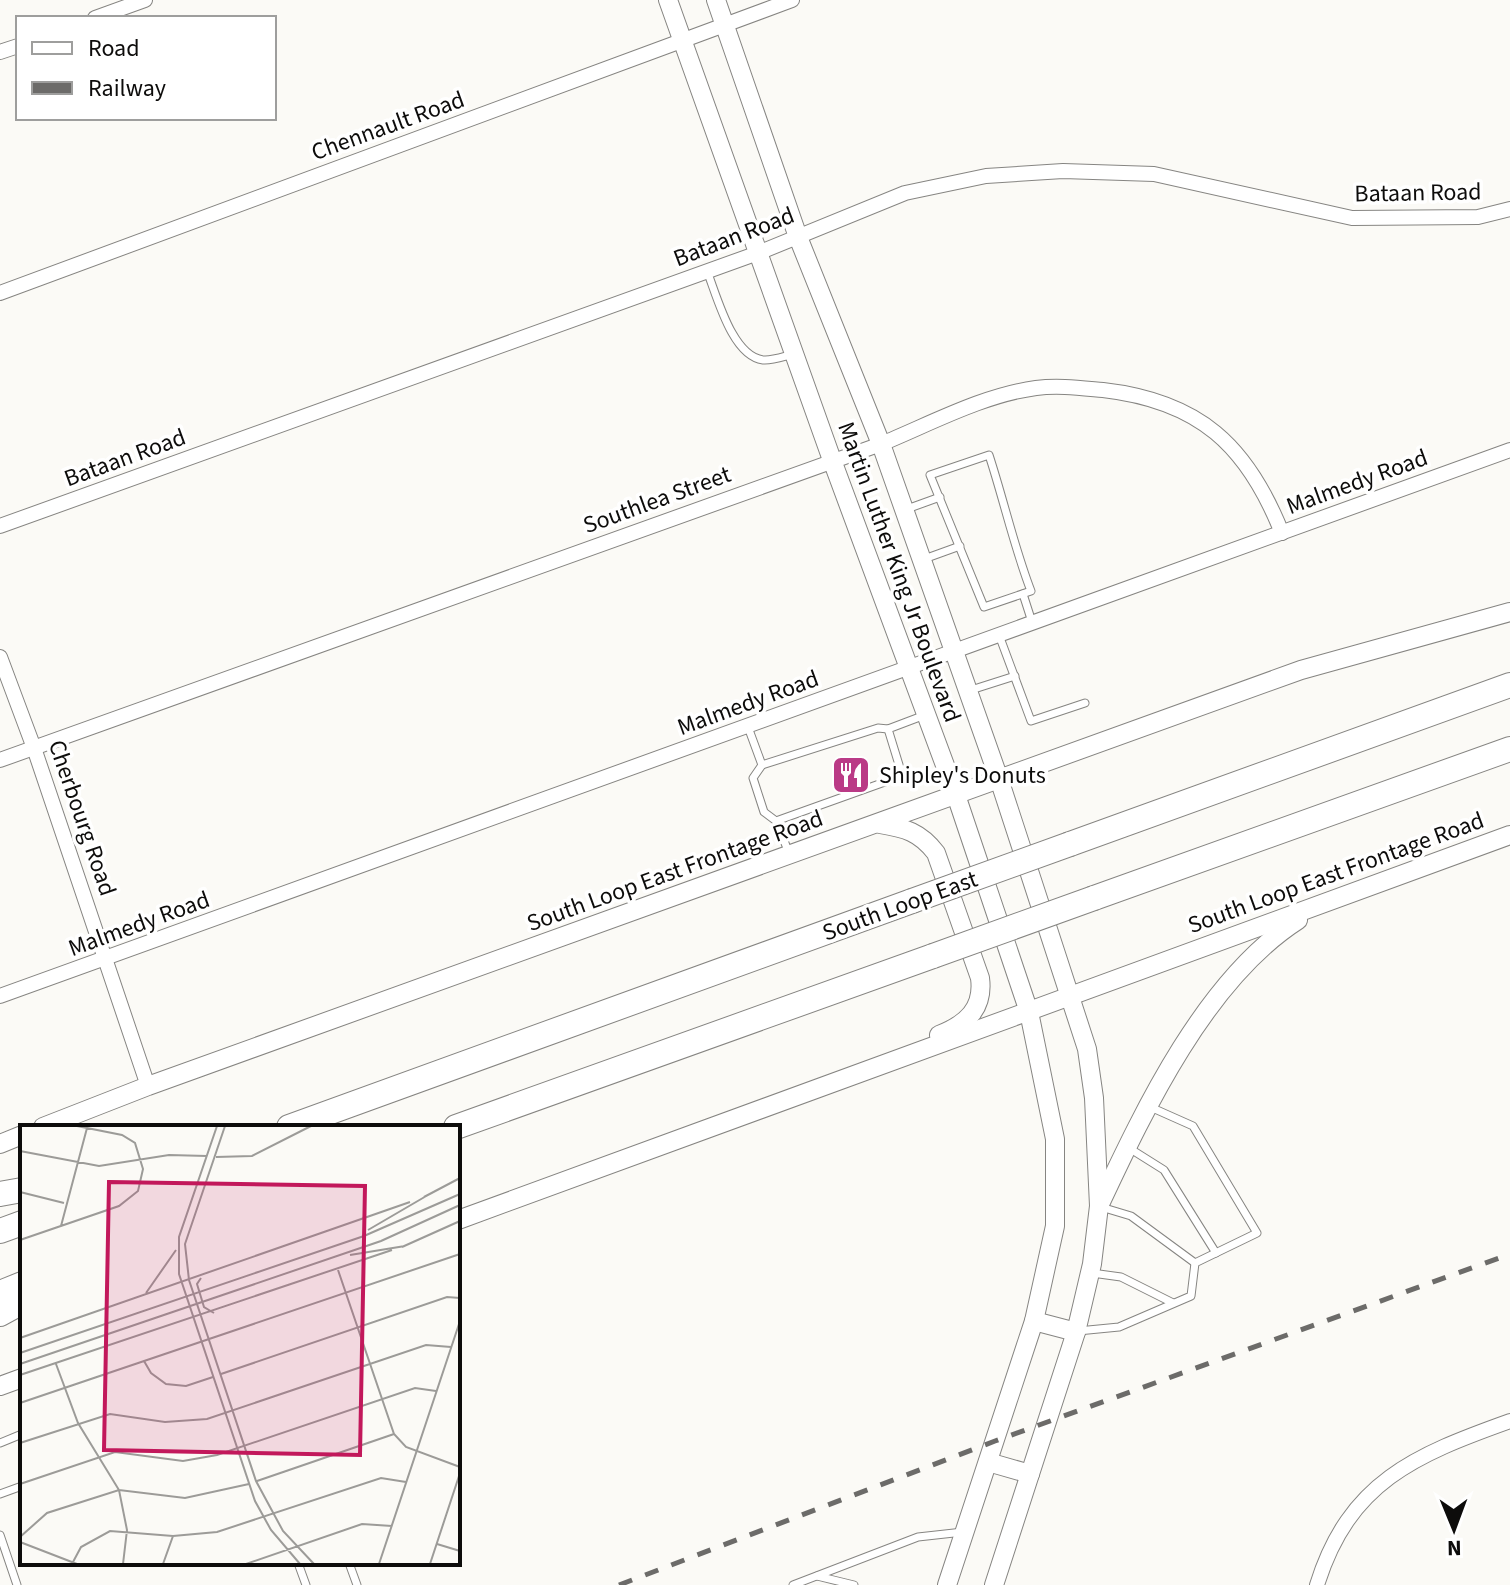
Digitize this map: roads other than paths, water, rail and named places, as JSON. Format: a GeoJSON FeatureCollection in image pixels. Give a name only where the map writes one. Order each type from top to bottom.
{"type":"FeatureCollection","features":[{"type":"Feature","properties":{"kind":"highway","name":"South Loop East"},"geometry":{"type":"LineString","coordinates":[[295,1125],[1510,685]]}},
{"type":"Feature","properties":{"kind":"highway"},"geometry":{"type":"LineString","coordinates":[[460,1126],[1510,749]]}},
{"type":"Feature","properties":{"kind":"highway"},"geometry":{"type":"LineString","coordinates":[[0,1194],[20,1190]]}},
{"type":"Feature","properties":{"kind":"highway"},"geometry":{"type":"LineString","coordinates":[[0,1231],[20,1224]]}},
{"type":"Feature","properties":{"kind":"highway"},"geometry":{"type":"LineString","coordinates":[[0,1293],[20,1285]]}},
{"type":"Feature","properties":{"kind":"highway"},"geometry":{"type":"LineString","coordinates":[[0,1314],[20,1303]]}},
{"type":"Feature","properties":{"kind":"main road","name":"Martin Luther King Jr Boulevard"},"geometry":{"type":"LineString","coordinates":[[668,0],[832,460],[956,795],[1029,1012],[1055,1139],[1055,1226],[1034,1321],[947,1585]]}},
{"type":"Feature","properties":{"kind":"main road","name":"Martin Luther King Jr Boulevard"},"geometry":{"type":"LineString","coordinates":[[716,0],[798,237],[881,444],[999,779],[1087,1049],[1094,1098],[1099,1206],[1090,1273],[1076,1332],[994,1585]]}},
{"type":"Feature","properties":{"kind":"main road","name":"South Loop East Frontage Road"},"geometry":{"type":"LineString","coordinates":[[48,1125],[148,1086],[1301,670],[1510,612]]}},
{"type":"Feature","properties":{"kind":"main road"},"geometry":{"type":"LineString","coordinates":[[783,1102],[814,1080],[954,1029],[978,1009],[982,993],[980,978],[936,853],[924,838],[906,828],[877,823]]}},
{"type":"Feature","properties":{"kind":"main road","name":"South Loop East Frontage Road"},"geometry":{"type":"LineString","coordinates":[[460,1219],[1510,835]]}},
{"type":"Feature","properties":{"kind":"main road"},"geometry":{"type":"LineString","coordinates":[[1099,1206],[1146,1105],[1181,1048],[1245,965],[1287,927],[1331,899]]}},
{"type":"Feature","properties":{"kind":"main road"},"geometry":{"type":"LineString","coordinates":[[0,1144],[20,1136]]}},
{"type":"Feature","properties":{"kind":"main road"},"geometry":{"type":"LineString","coordinates":[[1034,1321],[1076,1332]]}},
{"type":"Feature","properties":{"kind":"main road"},"geometry":{"type":"LineString","coordinates":[[0,1386],[20,1379]]}},
{"type":"Feature","properties":{"kind":"main road"},"geometry":{"type":"LineString","coordinates":[[988,1462],[1030,1474]]}},
{"type":"Feature","properties":{"kind":"street"},"geometry":{"type":"LineString","coordinates":[[101,16],[145,0]]}},
{"type":"Feature","properties":{"kind":"street","name":"Chennault Road"},"geometry":{"type":"LineString","coordinates":[[0,293],[792,0]]}},
{"type":"Feature","properties":{"kind":"street","name":"Bataan Road"},"geometry":{"type":"LineString","coordinates":[[0,526],[758,253],[905,193],[986,176],[1063,171],[1154,174],[1352,218],[1478,217],[1510,209]]}},
{"type":"Feature","properties":{"kind":"street","name":"Southlea Street"},"geometry":{"type":"LineString","coordinates":[[0,760],[881,444],[997,397],[1037,388],[1075,387],[1152,399],[1184,411],[1215,430],[1233,448],[1265,492],[1282,533]]}},
{"type":"Feature","properties":{"kind":"street","name":"Malmedy Road"},"geometry":{"type":"LineString","coordinates":[[0,996],[1510,450]]}},
{"type":"Feature","properties":{"kind":"street","name":"Cherbourg Road"},"geometry":{"type":"LineString","coordinates":[[0,657],[107,958],[148,1086]]}},
{"type":"Feature","properties":{"kind":"street"},"geometry":{"type":"LineString","coordinates":[[1317,1585],[1336,1536],[1358,1505],[1387,1477],[1427,1453],[1510,1421]]}},
{"type":"Feature","properties":{"kind":"lane"},"geometry":{"type":"LineString","coordinates":[[707,271],[732,334],[750,355],[764,360],[794,354]]}},
{"type":"Feature","properties":{"kind":"lane"},"geometry":{"type":"LineString","coordinates":[[989,455],[1031,591],[984,607],[960,546],[930,475],[989,455]]}},
{"type":"Feature","properties":{"kind":"lane"},"geometry":{"type":"LineString","coordinates":[[904,510],[940,497]]}},
{"type":"Feature","properties":{"kind":"lane"},"geometry":{"type":"LineString","coordinates":[[922,560],[960,546]]}},
{"type":"Feature","properties":{"kind":"lane"},"geometry":{"type":"LineString","coordinates":[[1023,594],[1033,623]]}},
{"type":"Feature","properties":{"kind":"lane"},"geometry":{"type":"LineString","coordinates":[[999,635],[1031,721],[1085,703]]}},
{"type":"Feature","properties":{"kind":"lane"},"geometry":{"type":"LineString","coordinates":[[968,691],[1015,676]]}},
{"type":"Feature","properties":{"kind":"lane"},"geometry":{"type":"LineString","coordinates":[[789,855],[776,821],[764,812],[753,778],[762,765],[927,715]]}},
{"type":"Feature","properties":{"kind":"lane"},"geometry":{"type":"LineString","coordinates":[[748,727],[762,765]]}},
{"type":"Feature","properties":{"kind":"lane"},"geometry":{"type":"LineString","coordinates":[[776,821],[896,778],[900,768],[888,729]]}},
{"type":"Feature","properties":{"kind":"lane"},"geometry":{"type":"LineString","coordinates":[[1146,1105],[1193,1126],[1257,1233],[1195,1263]]}},
{"type":"Feature","properties":{"kind":"lane"},"geometry":{"type":"LineString","coordinates":[[1127,1146],[1164,1170],[1216,1253]]}},
{"type":"Feature","properties":{"kind":"lane"},"geometry":{"type":"LineString","coordinates":[[1099,1206],[1131,1216],[1195,1263]]}},
{"type":"Feature","properties":{"kind":"lane"},"geometry":{"type":"LineString","coordinates":[[1076,1332],[1119,1327],[1191,1296],[1195,1263]]}},
{"type":"Feature","properties":{"kind":"lane"},"geometry":{"type":"LineString","coordinates":[[1090,1273],[1121,1277],[1173,1303]]}},
{"type":"Feature","properties":{"kind":"lane"},"geometry":{"type":"LineString","coordinates":[[0,1443],[20,1435]]}},
{"type":"Feature","properties":{"kind":"lane"},"geometry":{"type":"LineString","coordinates":[[0,1494],[20,1487]]}},
{"type":"Feature","properties":{"kind":"lane"},"geometry":{"type":"LineString","coordinates":[[793,1585],[918,1537],[965,1532]]}},
{"type":"Feature","properties":{"kind":"lane"},"geometry":{"type":"LineString","coordinates":[[0,1535],[17,1585]]}},
{"type":"Feature","properties":{"kind":"lane"},"geometry":{"type":"LineString","coordinates":[[299,1565],[306,1585]]}},
{"type":"Feature","properties":{"kind":"lane"},"geometry":{"type":"LineString","coordinates":[[350,1565],[357,1585]]}},
{"type":"Feature","properties":{"kind":"lane"},"geometry":{"type":"LineString","coordinates":[[817,1576],[854,1585]]}},
{"type":"Feature","properties":{"kind":"railway"},"geometry":{"type":"LineString","coordinates":[[619,1585],[995,1441],[1510,1254]]}},
{"type":"Feature","properties":{"kind":"place","name":"Shipley's Donuts"},"geometry":{"type":"Point","coordinates":[851,775]}}]}
